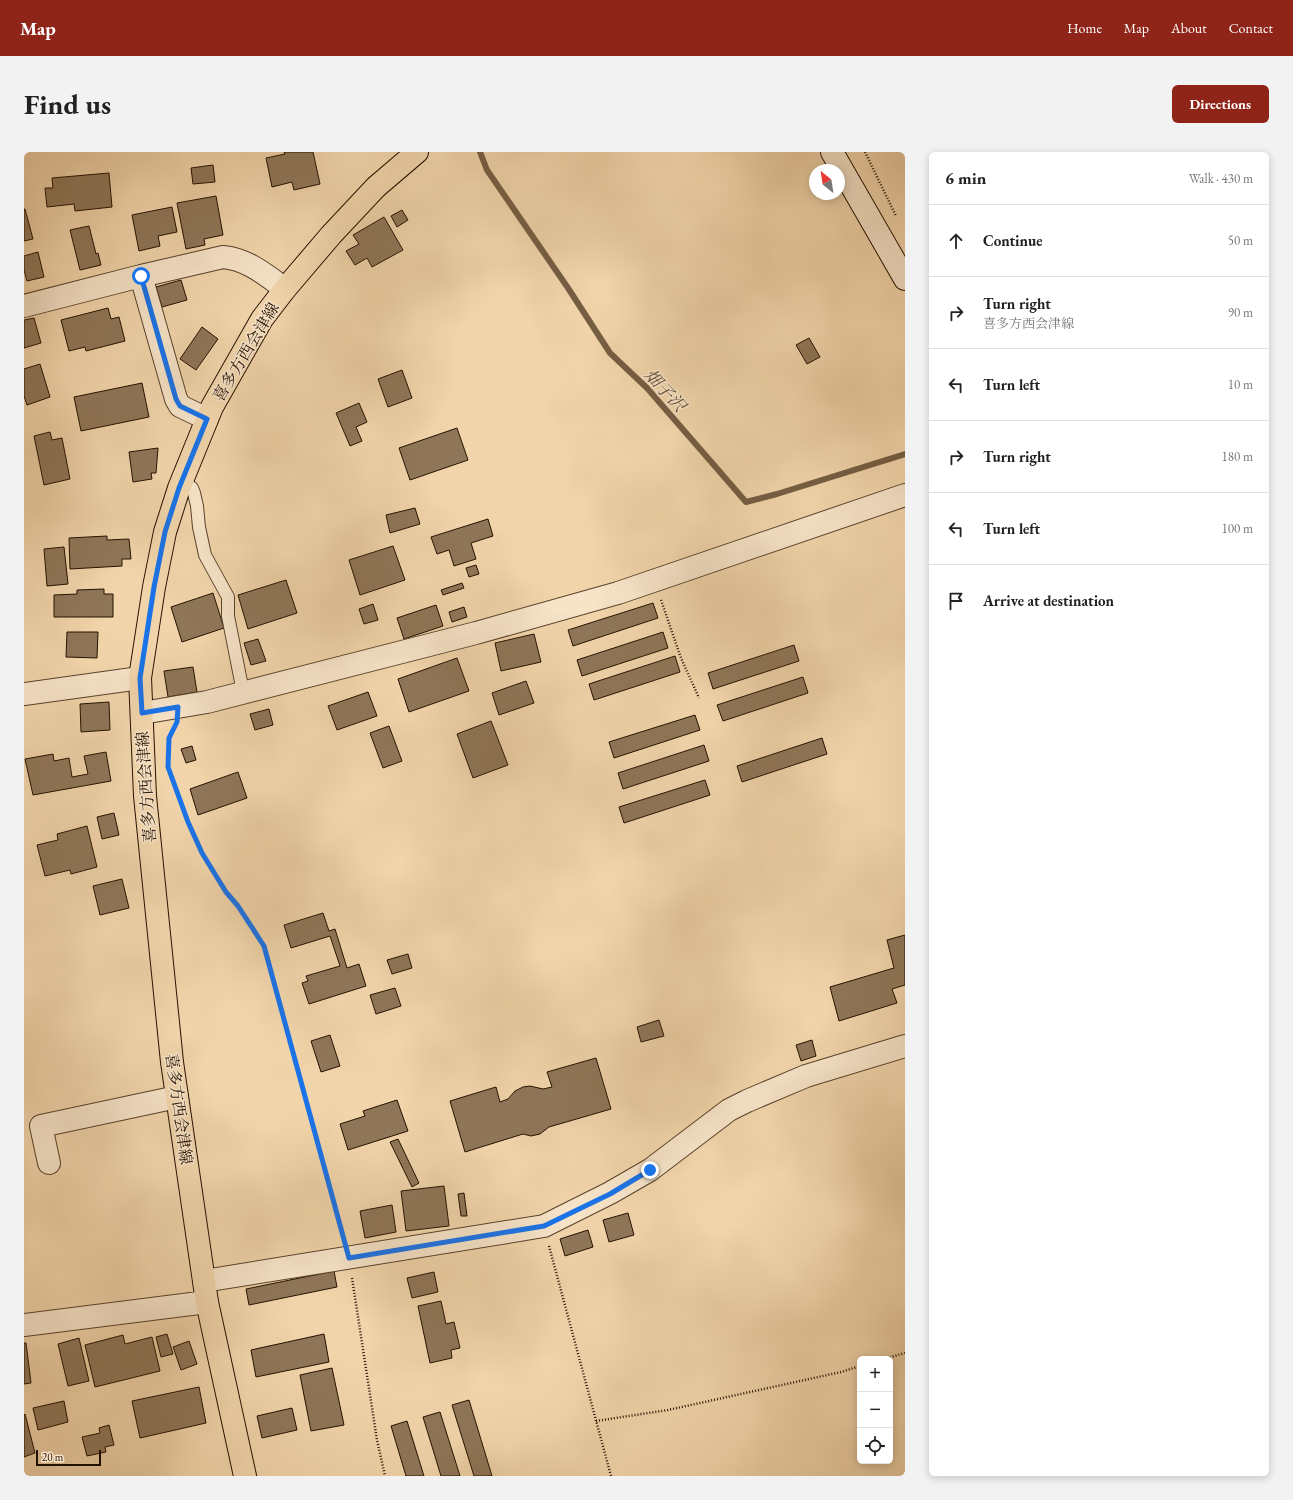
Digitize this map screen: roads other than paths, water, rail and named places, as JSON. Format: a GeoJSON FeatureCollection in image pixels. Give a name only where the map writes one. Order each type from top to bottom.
{"type":"FeatureCollection","features":[{"type":"Feature","properties":{"kind":"main road","name":"喜多方西会津線"},"geometry":{"type":"LineString","coordinates":[[244,1476],[206,1292],[172,1062],[145,796],[140,678],[154,587],[165,532],[182,481],[207,419],[223,386],[262,319],[285,289],[330,235],[376,187],[417,152]]}},
{"type":"Feature","properties":{"kind":"street"},"geometry":{"type":"LineString","coordinates":[[832,152],[905,279]]}},
{"type":"Feature","properties":{"kind":"street"},"geometry":{"type":"LineString","coordinates":[[24,306],[223,257],[233,258],[252,266],[285,289]]}},
{"type":"Feature","properties":{"kind":"street"},"geometry":{"type":"LineString","coordinates":[[141,276],[176,399],[180,406],[207,419]]}},
{"type":"Feature","properties":{"kind":"street"},"geometry":{"type":"LineString","coordinates":[[142,713],[207,702],[476,633],[618,593],[905,495]]}},
{"type":"Feature","properties":{"kind":"street"},"geometry":{"type":"LineString","coordinates":[[24,694],[140,678]]}},
{"type":"Feature","properties":{"kind":"street"},"geometry":{"type":"LineString","coordinates":[[24,1325],[206,1292],[349,1258],[544,1226],[610,1194],[650,1170],[729,1110],[747,1101],[806,1076],[905,1046]]}},
{"type":"Feature","properties":{"kind":"street"},"geometry":{"type":"LineString","coordinates":[[49,1163],[41,1126],[177,1097]]}},
{"type":"Feature","properties":{"kind":"lane"},"geometry":{"type":"LineString","coordinates":[[182,481],[192,488],[194,493],[205,555],[228,597],[228,616],[243,692]]}},
{"type":"Feature","properties":{"kind":"waterway","name":"畑子沢"},"geometry":{"type":"LineString","coordinates":[[480,152],[487,170],[568,288],[610,353],[647,388],[746,502],[777,494],[905,454]]}}]}
